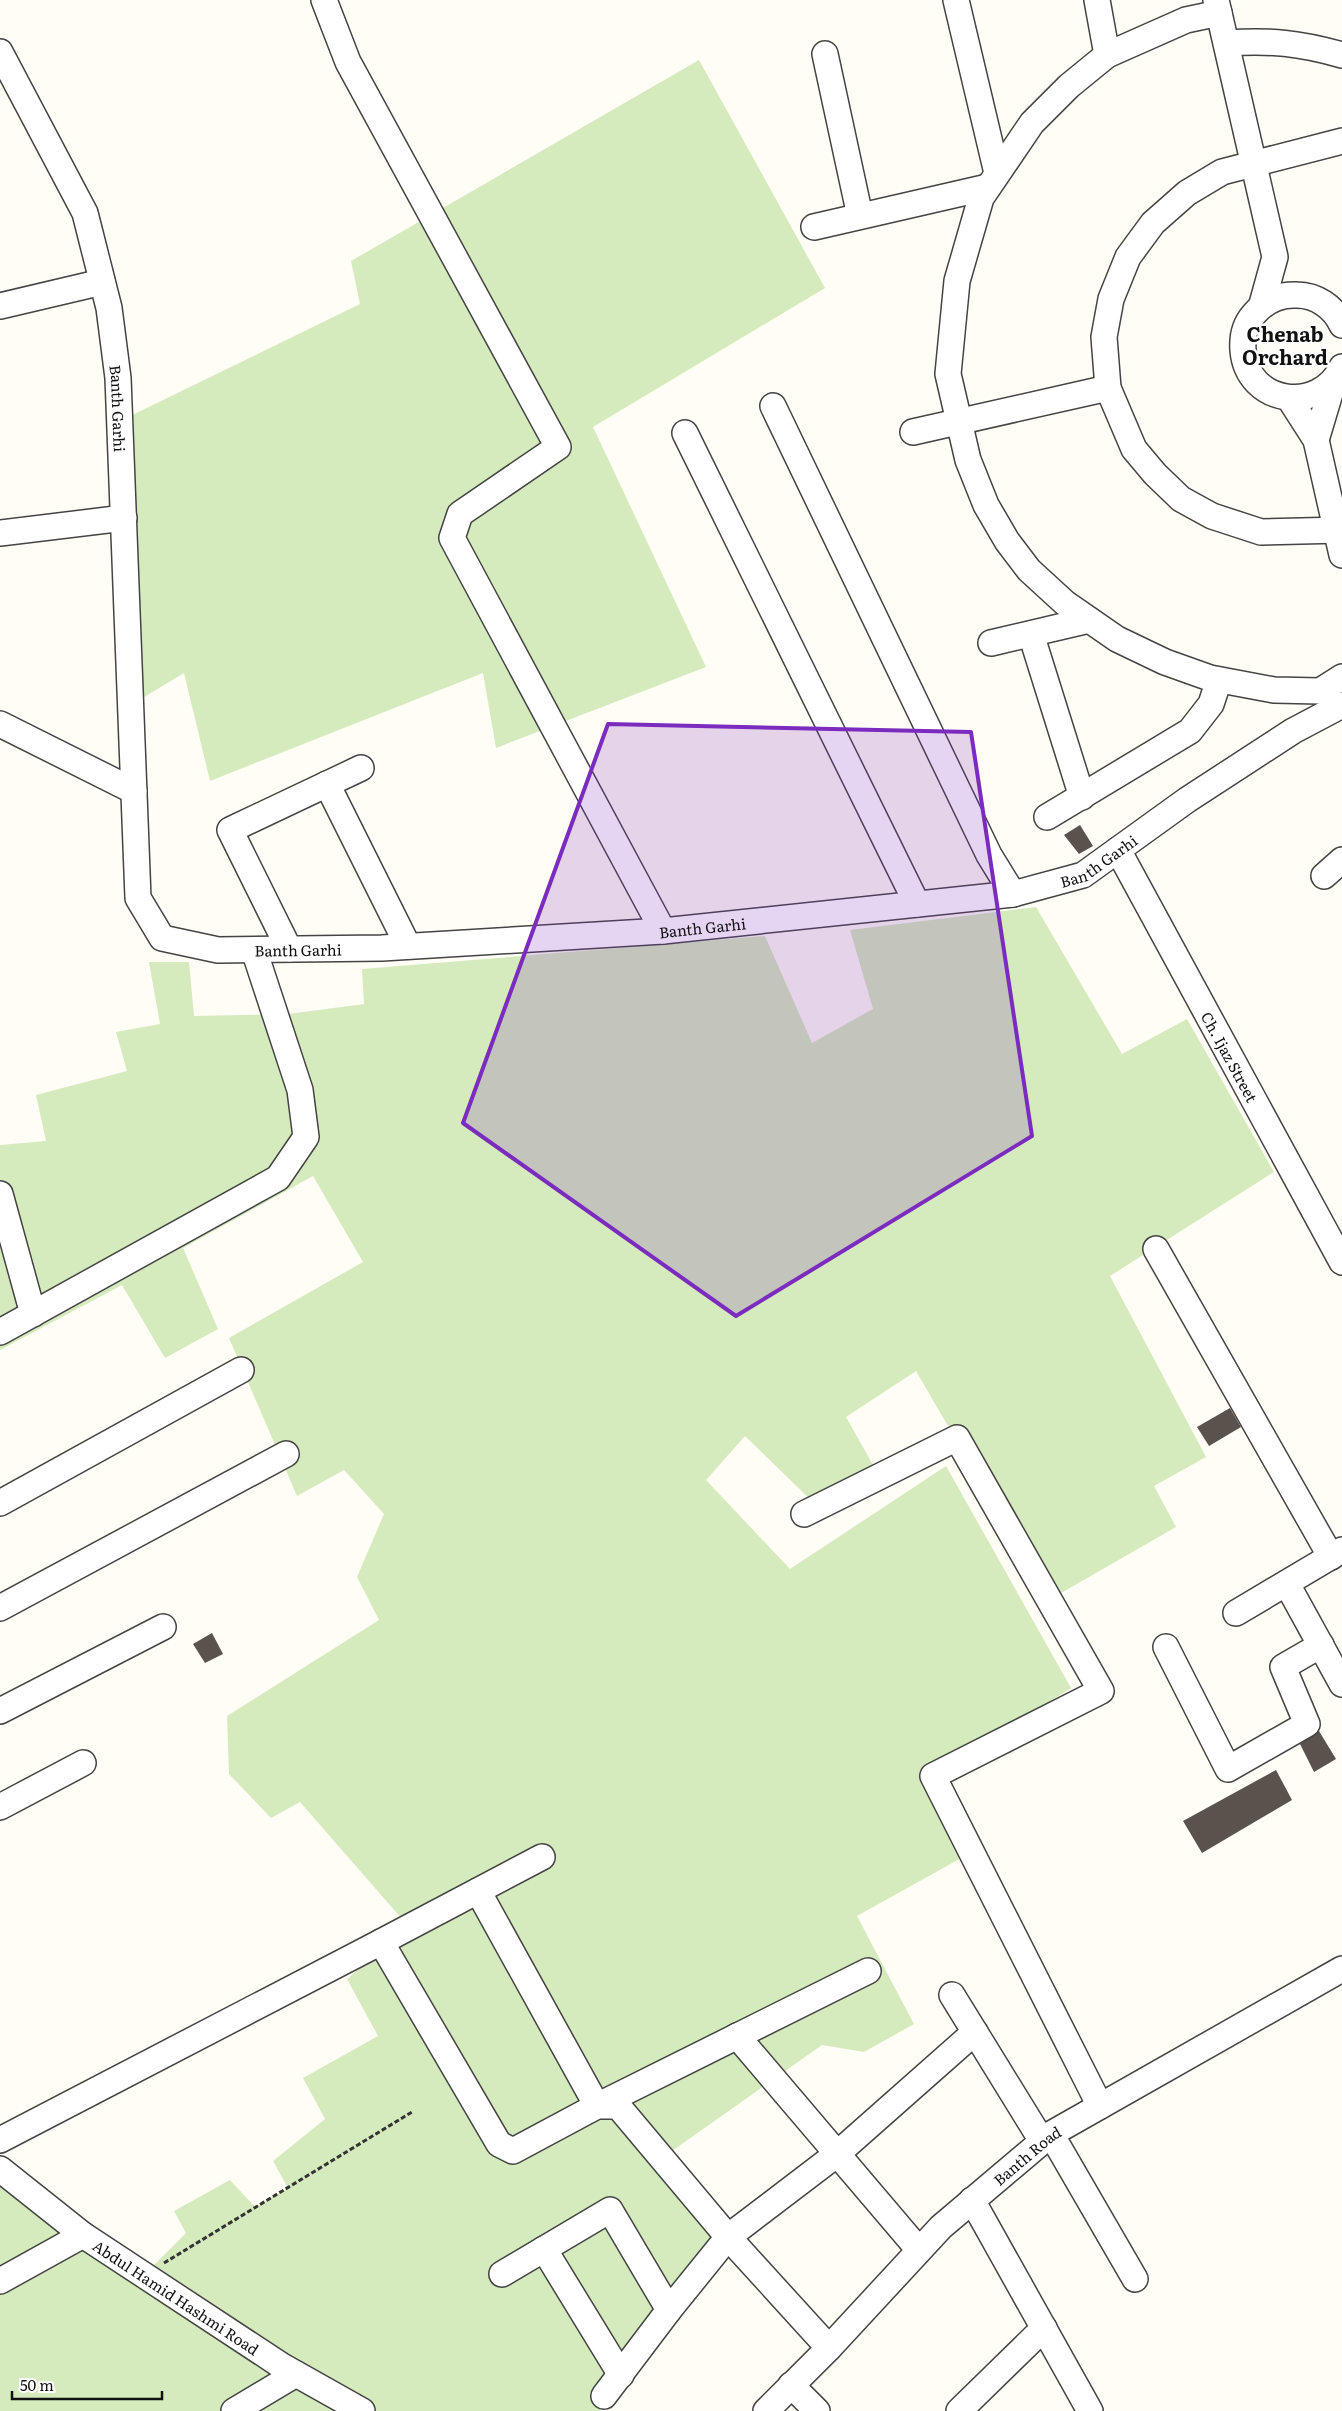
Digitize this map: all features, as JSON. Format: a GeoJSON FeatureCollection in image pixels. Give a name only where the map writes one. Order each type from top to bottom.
{"type":"FeatureCollection","features":[{"type":"Feature","properties":{"kind":"street"},"geometry":{"type":"LineString","coordinates":[[324,0],[348,62],[558,447],[460,514],[452,538],[663,931]]}},
{"type":"Feature","properties":{"kind":"street"},"geometry":{"type":"LineString","coordinates":[[956,0],[993,180]]}},
{"type":"Feature","properties":{"kind":"street"},"geometry":{"type":"LineString","coordinates":[[1097,0],[1108,56]]}},
{"type":"Feature","properties":{"kind":"street"},"geometry":{"type":"LineString","coordinates":[[1307,295],[1275,257],[1218,6],[1108,56],[1069,86],[1032,123],[981,198],[957,281],[948,374],[968,460],[982,496],[1007,541],[1030,570],[1065,603],[1117,639],[1165,662],[1219,680],[1274,690],[1320,691],[1342,676]]}},
{"type":"Feature","properties":{"kind":"street"},"geometry":{"type":"LineString","coordinates":[[1227,43],[1262,41],[1296,43],[1342,55]]}},
{"type":"Feature","properties":{"kind":"street","name":"Banth Garhi"},"geometry":{"type":"LineString","coordinates":[[0,52],[85,213],[109,308],[118,378],[138,898],[162,938],[218,950],[408,946],[663,931],[1013,894],[1083,875],[1187,800],[1286,736],[1342,705]]}},
{"type":"Feature","properties":{"kind":"street"},"geometry":{"type":"LineString","coordinates":[[826,54],[860,216]]}},
{"type":"Feature","properties":{"kind":"street"},"geometry":{"type":"LineString","coordinates":[[1289,398],[1316,440],[1340,538],[1261,532],[1212,516],[1181,499],[1155,474],[1134,449],[1108,388],[1104,337],[1110,299],[1128,257],[1153,223],[1187,193],[1222,172],[1342,141]]}},
{"type":"Feature","properties":{"kind":"street"},"geometry":{"type":"LineString","coordinates":[[814,227],[993,180]]}},
{"type":"Feature","properties":{"kind":"street"},"geometry":{"type":"LineString","coordinates":[[1262,304],[1275,257]]}},
{"type":"Feature","properties":{"kind":"street"},"geometry":{"type":"LineString","coordinates":[[0,306],[102,282]]}},
{"type":"Feature","properties":{"kind":"street"},"geometry":{"type":"LineString","coordinates":[[1338,373],[1321,391],[1305,397],[1289,398],[1269,392],[1253,379],[1244,360],[1242,340],[1248,320],[1262,304],[1284,294],[1307,295],[1325,303],[1341,320]]}},
{"type":"Feature","properties":{"kind":"street"},"geometry":{"type":"LineString","coordinates":[[1316,440],[1338,373]]}},
{"type":"Feature","properties":{"kind":"street"},"geometry":{"type":"LineString","coordinates":[[913,432],[959,420],[1108,388]]}},
{"type":"Feature","properties":{"kind":"street"},"geometry":{"type":"LineString","coordinates":[[773,406],[989,855],[1013,894]]}},
{"type":"Feature","properties":{"kind":"street"},"geometry":{"type":"LineString","coordinates":[[685,433],[917,904]]}},
{"type":"Feature","properties":{"kind":"street"},"geometry":{"type":"LineString","coordinates":[[0,533],[124,518]]}},
{"type":"Feature","properties":{"kind":"street"},"geometry":{"type":"LineString","coordinates":[[991,644],[1089,620]]}},
{"type":"Feature","properties":{"kind":"street"},"geometry":{"type":"LineString","coordinates":[[1031,634],[1082,796]]}},
{"type":"Feature","properties":{"kind":"street"},"geometry":{"type":"LineString","coordinates":[[1047,817],[1190,731],[1211,704],[1219,680]]}},
{"type":"Feature","properties":{"kind":"street"},"geometry":{"type":"LineString","coordinates":[[0,724],[134,790]]}},
{"type":"Feature","properties":{"kind":"street"},"geometry":{"type":"LineString","coordinates":[[289,949],[230,830],[361,768]]}},
{"type":"Feature","properties":{"kind":"street"},"geometry":{"type":"LineString","coordinates":[[327,784],[408,946]]}},
{"type":"Feature","properties":{"kind":"street","name":"Ch. Ijaz Street"},"geometry":{"type":"LineString","coordinates":[[1118,850],[1342,1262]]}},
{"type":"Feature","properties":{"kind":"street"},"geometry":{"type":"LineString","coordinates":[[1324,876],[1342,860]]}},
{"type":"Feature","properties":{"kind":"street"},"geometry":{"type":"LineString","coordinates":[[0,1332],[278,1178],[306,1137],[300,1090],[254,950]]}},
{"type":"Feature","properties":{"kind":"street"},"geometry":{"type":"LineString","coordinates":[[0,1194],[33,1314]]}},
{"type":"Feature","properties":{"kind":"street"},"geometry":{"type":"LineString","coordinates":[[1156,1249],[1337,1554],[1236,1613]]}},
{"type":"Feature","properties":{"kind":"street"},"geometry":{"type":"LineString","coordinates":[[0,1503],[240,1370]]}},
{"type":"Feature","properties":{"kind":"street"},"geometry":{"type":"LineString","coordinates":[[804,1514],[957,1438],[1100,1691],[934,1776],[1100,2106]]}},
{"type":"Feature","properties":{"kind":"street"},"geometry":{"type":"LineString","coordinates":[[0,1608],[286,1454]]}},
{"type":"Feature","properties":{"kind":"street"},"geometry":{"type":"LineString","coordinates":[[1287,1584],[1342,1684]]}},
{"type":"Feature","properties":{"kind":"street"},"geometry":{"type":"LineString","coordinates":[[0,1711],[162,1627]]}},
{"type":"Feature","properties":{"kind":"street"},"geometry":{"type":"LineString","coordinates":[[1166,1647],[1228,1770],[1307,1724],[1283,1667],[1321,1645]]}},
{"type":"Feature","properties":{"kind":"street"},"geometry":{"type":"LineString","coordinates":[[0,1807],[83,1763]]}},
{"type":"Feature","properties":{"kind":"street"},"geometry":{"type":"LineString","coordinates":[[0,2140],[542,1857]]}},
{"type":"Feature","properties":{"kind":"street"},"geometry":{"type":"LineString","coordinates":[[478,1891],[597,2106]]}},
{"type":"Feature","properties":{"kind":"street"},"geometry":{"type":"LineString","coordinates":[[381,1942],[498,2144],[512,2151],[597,2106],[868,1971]]}},
{"type":"Feature","properties":{"kind":"street","name":"Banth Road"},"geometry":{"type":"LineString","coordinates":[[766,2411],[829,2348],[941,2227],[1046,2137],[1342,1970]]}},
{"type":"Feature","properties":{"kind":"street"},"geometry":{"type":"LineString","coordinates":[[952,1995],[1046,2137],[1135,2278]]}},
{"type":"Feature","properties":{"kind":"street"},"geometry":{"type":"LineString","coordinates":[[604,2396],[669,2310],[728,2237],[837,2154],[975,2032]]}},
{"type":"Feature","properties":{"kind":"street"},"geometry":{"type":"LineString","coordinates":[[737,2036],[919,2250]]}},
{"type":"Feature","properties":{"kind":"street"},"geometry":{"type":"LineString","coordinates":[[597,2106],[618,2106],[728,2237],[829,2348]]}},
{"type":"Feature","properties":{"kind":"street","name":"Abdul Hamid Hashmi Road"},"geometry":{"type":"LineString","coordinates":[[0,2169],[83,2235],[144,2276],[296,2374],[362,2411]]}},
{"type":"Feature","properties":{"kind":"street"},"geometry":{"type":"LineString","coordinates":[[972,2200],[1090,2411]]}},
{"type":"Feature","properties":{"kind":"street"},"geometry":{"type":"LineString","coordinates":[[502,2274],[610,2210],[669,2310]]}},
{"type":"Feature","properties":{"kind":"street"},"geometry":{"type":"LineString","coordinates":[[0,2281],[83,2235]]}},
{"type":"Feature","properties":{"kind":"street"},"geometry":{"type":"LineString","coordinates":[[544,2249],[621,2375]]}},
{"type":"Feature","properties":{"kind":"street"},"geometry":{"type":"LineString","coordinates":[[958,2411],[1044,2328]]}},
{"type":"Feature","properties":{"kind":"street"},"geometry":{"type":"LineString","coordinates":[[234,2411],[296,2374]]}},
{"type":"Feature","properties":{"kind":"street"},"geometry":{"type":"LineString","coordinates":[[791,2385],[817,2411]]}},
{"type":"Feature","properties":{"kind":"path"},"geometry":{"type":"LineString","coordinates":[[144,2276],[412,2112]]}},
{"type":"Feature","properties":{"kind":"highlighted area"},"geometry":{"type":"Polygon","coordinates":[[[608,724],[971,732],[1032,1136],[736,1316],[463,1123],[608,724]]]}},
{"type":"Feature","properties":{"kind":"green space"},"geometry":{"type":"Polygon","coordinates":[[[699,60],[825,288],[593,427],[706,667],[496,748],[483,673],[210,781],[184,673],[131,705],[120,421],[360,304],[351,261],[699,60]]]}},
{"type":"Feature","properties":{"kind":"green space"},"geometry":{"type":"Polygon","coordinates":[[[1036,907],[1122,1054],[1187,1019],[1274,1172],[1110,1276],[1206,1457],[1154,1486],[1176,1527],[1049,1600],[916,1371],[846,1417],[873,1465],[818,1507],[745,1436],[706,1480],[790,1569],[946,1466],[1071,1688],[934,1776],[972,1852],[857,1916],[914,2024],[864,2052],[822,2045],[662,2158],[728,2237],[600,2411],[0,2411],[0,2182],[144,2275],[186,2233],[174,2211],[230,2180],[255,2207],[288,2188],[273,2161],[325,2119],[303,2078],[378,2036],[347,1979],[409,1927],[300,1802],[271,1818],[229,1774],[227,1716],[379,1620],[357,1577],[384,1514],[344,1470],[297,1496],[229,1338],[363,1262],[313,1176],[183,1248],[218,1329],[165,1358],[122,1285],[0,1350],[0,1145],[46,1141],[36,1095],[127,1071],[116,1032],[160,1024],[149,962],[189,962],[194,1016],[288,1014],[364,1004],[362,969],[765,936],[812,1043],[873,1009],[850,930],[1036,907]]]}},
{"type":"Feature","properties":{"kind":"building"},"geometry":{"type":"Polygon","coordinates":[[[1080,825],[1093,846],[1079,854],[1064,835],[1080,825]]]}},
{"type":"Feature","properties":{"kind":"building"},"geometry":{"type":"Polygon","coordinates":[[[1230,1408],[1241,1427],[1209,1446],[1197,1427],[1230,1408]]]}},
{"type":"Feature","properties":{"kind":"building"},"geometry":{"type":"Polygon","coordinates":[[[212,1633],[223,1654],[205,1663],[193,1644],[212,1633]]]}},
{"type":"Feature","properties":{"kind":"building"},"geometry":{"type":"Polygon","coordinates":[[[1319,1731],[1336,1759],[1314,1772],[1300,1744],[1319,1731]]]}},
{"type":"Feature","properties":{"kind":"building"},"geometry":{"type":"Polygon","coordinates":[[[1276,1770],[1292,1800],[1202,1853],[1183,1821],[1276,1770]]]}},
{"type":"Feature","properties":{"kind":"district","name":"Chenab Orchard"},"geometry":{"type":"Point","coordinates":[1285,344]}}]}
